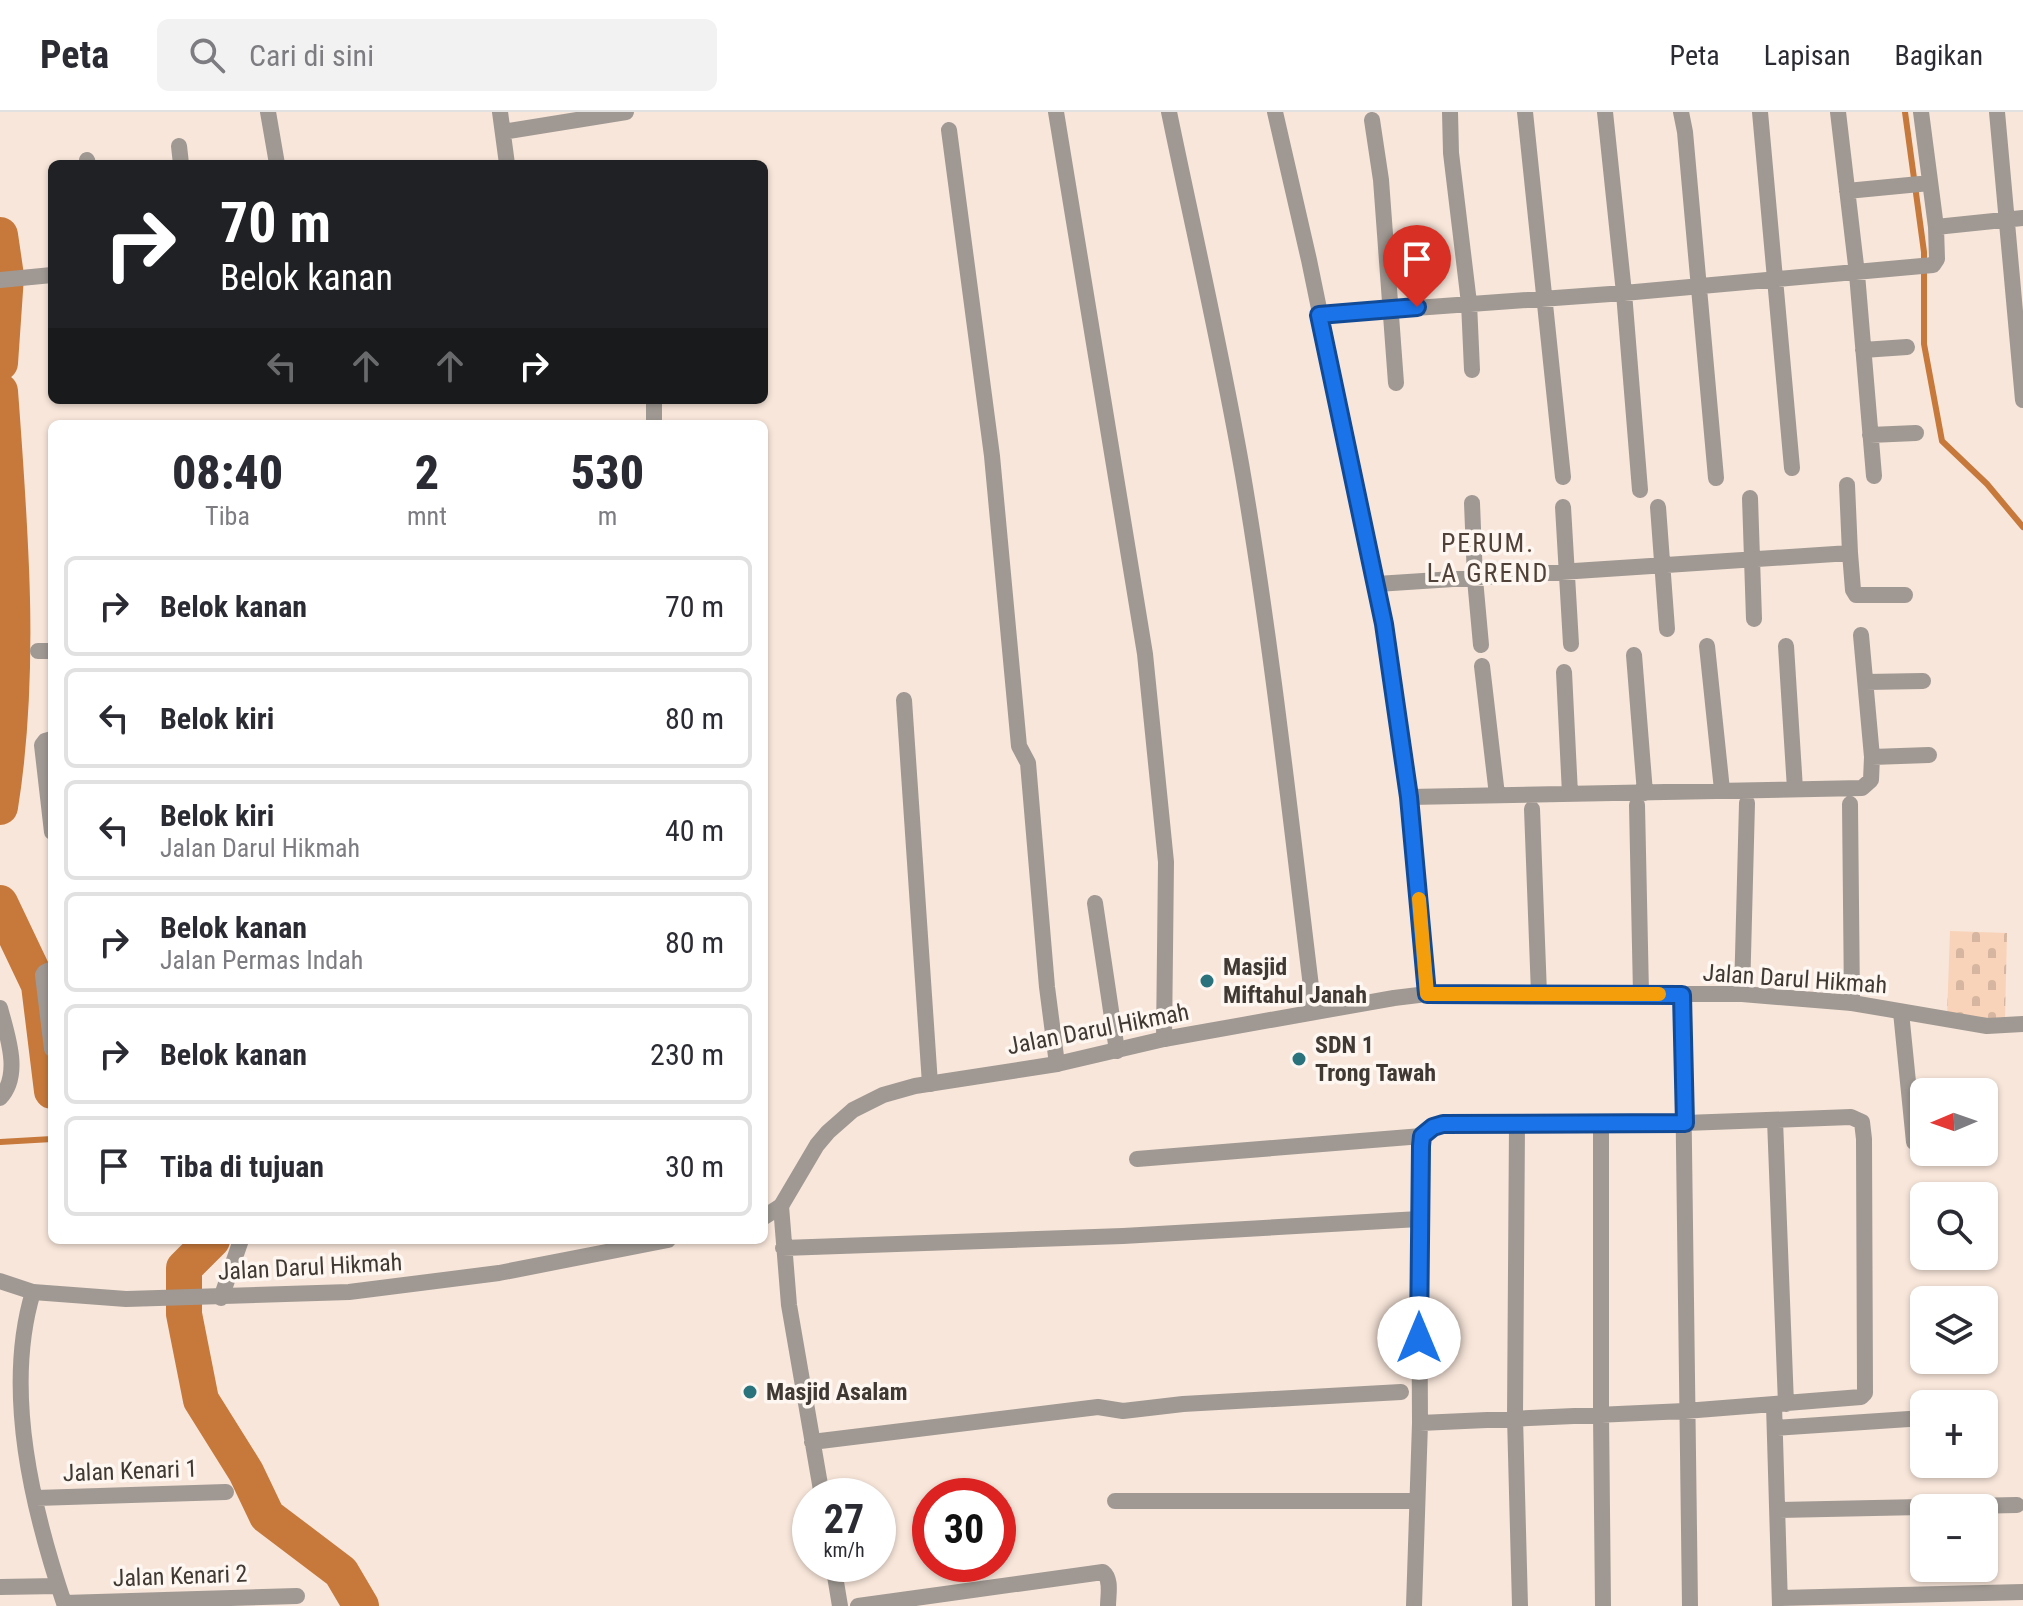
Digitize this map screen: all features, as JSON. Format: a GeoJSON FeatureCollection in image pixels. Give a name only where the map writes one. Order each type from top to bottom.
{"type":"FeatureCollection","features":[{"type":"Feature","properties":{"kind":"street"},"geometry":{"type":"LineString","coordinates":[[268,112],[276,160]]}},
{"type":"Feature","properties":{"kind":"street"},"geometry":{"type":"LineString","coordinates":[[500,112],[506,160]]}},
{"type":"Feature","properties":{"kind":"street"},"geometry":{"type":"LineString","coordinates":[[503,132],[626,112]]}},
{"type":"Feature","properties":{"kind":"street"},"geometry":{"type":"LineString","coordinates":[[1056,112],[1145,654],[1166,862],[1164,1039]]}},
{"type":"Feature","properties":{"kind":"street"},"geometry":{"type":"LineString","coordinates":[[1169,112],[1215,325],[1243,476],[1274,689],[1314,1011]]}},
{"type":"Feature","properties":{"kind":"street"},"geometry":{"type":"LineString","coordinates":[[1275,112],[1377,584],[1409,797],[1427,994]]}},
{"type":"Feature","properties":{"kind":"street"},"geometry":{"type":"LineString","coordinates":[[1450,112],[1451,153],[1469,303],[1472,370]]}},
{"type":"Feature","properties":{"kind":"street"},"geometry":{"type":"LineString","coordinates":[[1525,112],[1563,477]]}},
{"type":"Feature","properties":{"kind":"street"},"geometry":{"type":"LineString","coordinates":[[1605,112],[1640,490]]}},
{"type":"Feature","properties":{"kind":"street"},"geometry":{"type":"LineString","coordinates":[[1681,112],[1701,286],[1716,478]]}},
{"type":"Feature","properties":{"kind":"street"},"geometry":{"type":"LineString","coordinates":[[1760,112],[1792,468]]}},
{"type":"Feature","properties":{"kind":"street"},"geometry":{"type":"LineString","coordinates":[[1838,112],[1857,274],[1874,476]]}},
{"type":"Feature","properties":{"kind":"street"},"geometry":{"type":"LineString","coordinates":[[1319,315],[1624,293],[1933,265],[1937,259],[1936,227],[1926,184],[1921,112]]}},
{"type":"Feature","properties":{"kind":"street"},"geometry":{"type":"LineString","coordinates":[[1997,112],[2015,218],[2023,400]]}},
{"type":"Feature","properties":{"kind":"street"},"geometry":{"type":"LineString","coordinates":[[1372,120],[1381,180],[1396,383]]}},
{"type":"Feature","properties":{"kind":"street"},"geometry":{"type":"LineString","coordinates":[[949,130],[992,456],[1019,746],[1028,763],[1047,987],[1057,1064]]}},
{"type":"Feature","properties":{"kind":"street"},"geometry":{"type":"LineString","coordinates":[[179,146],[181,160]]}},
{"type":"Feature","properties":{"kind":"street"},"geometry":{"type":"LineString","coordinates":[[1847,191],[1926,184]]}},
{"type":"Feature","properties":{"kind":"street"},"geometry":{"type":"LineString","coordinates":[[1936,227],[2015,218]]}},
{"type":"Feature","properties":{"kind":"street"},"geometry":{"type":"LineString","coordinates":[[0,280],[48,276]]}},
{"type":"Feature","properties":{"kind":"street"},"geometry":{"type":"LineString","coordinates":[[1863,350],[1907,347]]}},
{"type":"Feature","properties":{"kind":"street"},"geometry":{"type":"LineString","coordinates":[[1870,435],[1916,433]]}},
{"type":"Feature","properties":{"kind":"street"},"geometry":{"type":"LineString","coordinates":[[1847,485],[1853,590],[1856,595],[1905,595]]}},
{"type":"Feature","properties":{"kind":"street"},"geometry":{"type":"LineString","coordinates":[[1750,498],[1754,619]]}},
{"type":"Feature","properties":{"kind":"street"},"geometry":{"type":"LineString","coordinates":[[1472,503],[1481,645]]}},
{"type":"Feature","properties":{"kind":"street"},"geometry":{"type":"LineString","coordinates":[[1563,507],[1571,644]]}},
{"type":"Feature","properties":{"kind":"street"},"geometry":{"type":"LineString","coordinates":[[1658,507],[1667,629]]}},
{"type":"Feature","properties":{"kind":"street"},"geometry":{"type":"LineString","coordinates":[[1377,584],[1850,553]]}},
{"type":"Feature","properties":{"kind":"street"},"geometry":{"type":"LineString","coordinates":[[1409,797],[1570,794],[1641,799],[1722,790],[1866,786],[1871,780],[1872,757],[1861,635]]}},
{"type":"Feature","properties":{"kind":"street"},"geometry":{"type":"LineString","coordinates":[[1707,646],[1722,790]]}},
{"type":"Feature","properties":{"kind":"street"},"geometry":{"type":"LineString","coordinates":[[1786,646],[1795,789]]}},
{"type":"Feature","properties":{"kind":"street"},"geometry":{"type":"LineString","coordinates":[[1634,655],[1641,799],[1641,994]]}},
{"type":"Feature","properties":{"kind":"street"},"geometry":{"type":"LineString","coordinates":[[1482,666],[1497,795]]}},
{"type":"Feature","properties":{"kind":"street"},"geometry":{"type":"LineString","coordinates":[[1564,672],[1570,794]]}},
{"type":"Feature","properties":{"kind":"street"},"geometry":{"type":"LineString","coordinates":[[1866,682],[1923,681]]}},
{"type":"Feature","properties":{"kind":"street"},"geometry":{"type":"LineString","coordinates":[[904,700],[930,1084]]}},
{"type":"Feature","properties":{"kind":"street"},"geometry":{"type":"LineString","coordinates":[[48,740],[42,745],[48,797]]}},
{"type":"Feature","properties":{"kind":"street"},"geometry":{"type":"LineString","coordinates":[[1872,757],[1929,755]]}},
{"type":"Feature","properties":{"kind":"street"},"geometry":{"type":"LineString","coordinates":[[1742,994],[1747,803]]}},
{"type":"Feature","properties":{"kind":"street"},"geometry":{"type":"LineString","coordinates":[[1850,804],[1852,1003]]}},
{"type":"Feature","properties":{"kind":"street"},"geometry":{"type":"LineString","coordinates":[[1532,809],[1539,994]]}},
{"type":"Feature","properties":{"kind":"street"},"geometry":{"type":"LineString","coordinates":[[1095,903],[1117,1051]]}},
{"type":"Feature","properties":{"kind":"street"},"geometry":{"type":"LineString","coordinates":[[48,971],[43,975],[48,1014]]}},
{"type":"Feature","properties":{"kind":"street","name":"Jalan Darul Hikmah"},"geometry":{"type":"LineString","coordinates":[[768,1214],[781,1206],[817,1145],[840,1120],[883,1095],[930,1084],[1057,1064],[1164,1039],[1314,1011],[1427,994],[1742,994],[1852,1003],[1987,1026],[2023,1024]]}},
{"type":"Feature","properties":{"kind":"street"},"geometry":{"type":"LineString","coordinates":[[1682,995],[1685,1411],[1690,1606]]}},
{"type":"Feature","properties":{"kind":"street"},"geometry":{"type":"LineString","coordinates":[[0,1008],[11,1052],[10,1078],[7,1090],[0,1098]]}},
{"type":"Feature","properties":{"kind":"street"},"geometry":{"type":"LineString","coordinates":[[1901,1012],[1910,1102]]}},
{"type":"Feature","properties":{"kind":"street"},"geometry":{"type":"LineString","coordinates":[[1137,1159],[1422,1136],[1443,1124],[1685,1123],[1851,1117],[1862,1122],[1865,1393],[1855,1399],[1685,1411],[1420,1423]]}},
{"type":"Feature","properties":{"kind":"street"},"geometry":{"type":"LineString","coordinates":[[1775,1120],[1780,1404],[1775,1428],[1780,1602],[2023,1592]]}},
{"type":"Feature","properties":{"kind":"street"},"geometry":{"type":"LineString","coordinates":[[1601,1123],[1603,1606]]}},
{"type":"Feature","properties":{"kind":"street"},"geometry":{"type":"LineString","coordinates":[[1517,1124],[1515,1417],[1520,1606]]}},
{"type":"Feature","properties":{"kind":"street"},"geometry":{"type":"LineString","coordinates":[[1414,1606],[1420,1423],[1419,1219],[1422,1136]]}},
{"type":"Feature","properties":{"kind":"street"},"geometry":{"type":"LineString","coordinates":[[781,1206],[796,1359],[819,1478]]}},
{"type":"Feature","properties":{"kind":"street"},"geometry":{"type":"LineString","coordinates":[[783,1248],[1123,1236],[1419,1219]]}},
{"type":"Feature","properties":{"kind":"street"},"geometry":{"type":"LineString","coordinates":[[213,1297],[239,1244]]}},
{"type":"Feature","properties":{"kind":"street","name":"Jalan Darul Hikmah"},"geometry":{"type":"LineString","coordinates":[[0,1281],[33,1292],[126,1299],[405,1287],[499,1273],[648,1244]]}},
{"type":"Feature","properties":{"kind":"street"},"geometry":{"type":"LineString","coordinates":[[33,1292],[25,1332],[22,1398],[27,1463],[64,1605]]}},
{"type":"Feature","properties":{"kind":"street"},"geometry":{"type":"LineString","coordinates":[[812,1442],[1098,1407],[1123,1411],[1183,1404],[1401,1392]]}},
{"type":"Feature","properties":{"kind":"street"},"geometry":{"type":"LineString","coordinates":[[1775,1428],[1910,1419]]}},
{"type":"Feature","properties":{"kind":"street","name":"Jalan Kenari 1"},"geometry":{"type":"LineString","coordinates":[[36,1498],[226,1492]]}},
{"type":"Feature","properties":{"kind":"street"},"geometry":{"type":"LineString","coordinates":[[1115,1501],[1417,1501]]}},
{"type":"Feature","properties":{"kind":"street"},"geometry":{"type":"LineString","coordinates":[[1779,1510],[2017,1505]]}},
{"type":"Feature","properties":{"kind":"street"},"geometry":{"type":"LineString","coordinates":[[858,1606],[1103,1572],[1108,1575],[1108,1606]]}},
{"type":"Feature","properties":{"kind":"street"},"geometry":{"type":"LineString","coordinates":[[836,1582],[840,1606]]}},
{"type":"Feature","properties":{"kind":"street"},"geometry":{"type":"LineString","coordinates":[[0,1587],[58,1586]]}},
{"type":"Feature","properties":{"kind":"street","name":"Jalan Kenari 2"},"geometry":{"type":"LineString","coordinates":[[64,1605],[297,1596]]}},
{"type":"Feature","properties":{"kind":"green space"},"geometry":{"type":"Polygon","coordinates":[[[1950,931],[2007,933],[2005,1019],[1947,1017],[1950,931]]]}},
{"type":"Feature","properties":{"kind":"waterway"},"geometry":{"type":"LineString","coordinates":[[1905,112],[1924,252],[1924,344],[1942,441],[1987,484],[2023,527]]}},
{"type":"Feature","properties":{"kind":"waterway"},"geometry":{"type":"LineString","coordinates":[[0,235],[6,276],[0,363]]}},
{"type":"Feature","properties":{"kind":"waterway"},"geometry":{"type":"LineString","coordinates":[[0,391],[12,599],[11,703],[0,807]]}},
{"type":"Feature","properties":{"kind":"waterway"},"geometry":{"type":"LineString","coordinates":[[0,903],[39,985],[48,1058]]}},
{"type":"Feature","properties":{"kind":"waterway"},"geometry":{"type":"LineString","coordinates":[[0,1142],[48,1139]]}},
{"type":"Feature","properties":{"kind":"waterway"},"geometry":{"type":"LineString","coordinates":[[208,1244],[184,1268],[184,1314],[201,1400],[246,1472],[267,1516],[341,1572],[361,1606]]}},
{"type":"Feature","properties":{"kind":"slow traffic"},"geometry":{"type":"LineString","coordinates":[[1419,899],[1427,994],[1659,994]]}},
{"type":"Feature","properties":{"kind":"place","name":"Masjid Miftahul Janah"},"geometry":{"type":"Point","coordinates":[1207,981]}},
{"type":"Feature","properties":{"kind":"place","name":"SDN 1 Trong Tawah"},"geometry":{"type":"Point","coordinates":[1299,1059]}},
{"type":"Feature","properties":{"kind":"place","name":"Masjid Asalam"},"geometry":{"type":"Point","coordinates":[750,1392]}},
{"type":"Feature","properties":{"kind":"district","name":"PERUM. LA GREND"},"geometry":{"type":"Point","coordinates":[1488,558]}},
{"type":"Feature","properties":{"kind":"route"},"geometry":{"type":"LineString","coordinates":[[1417,307],[1319,315],[1384,624],[1409,797],[1427,994],[1682,995],[1685,1123],[1443,1124],[1433,1127],[1422,1136],[1421,1146],[1419,1338]]}}]}
